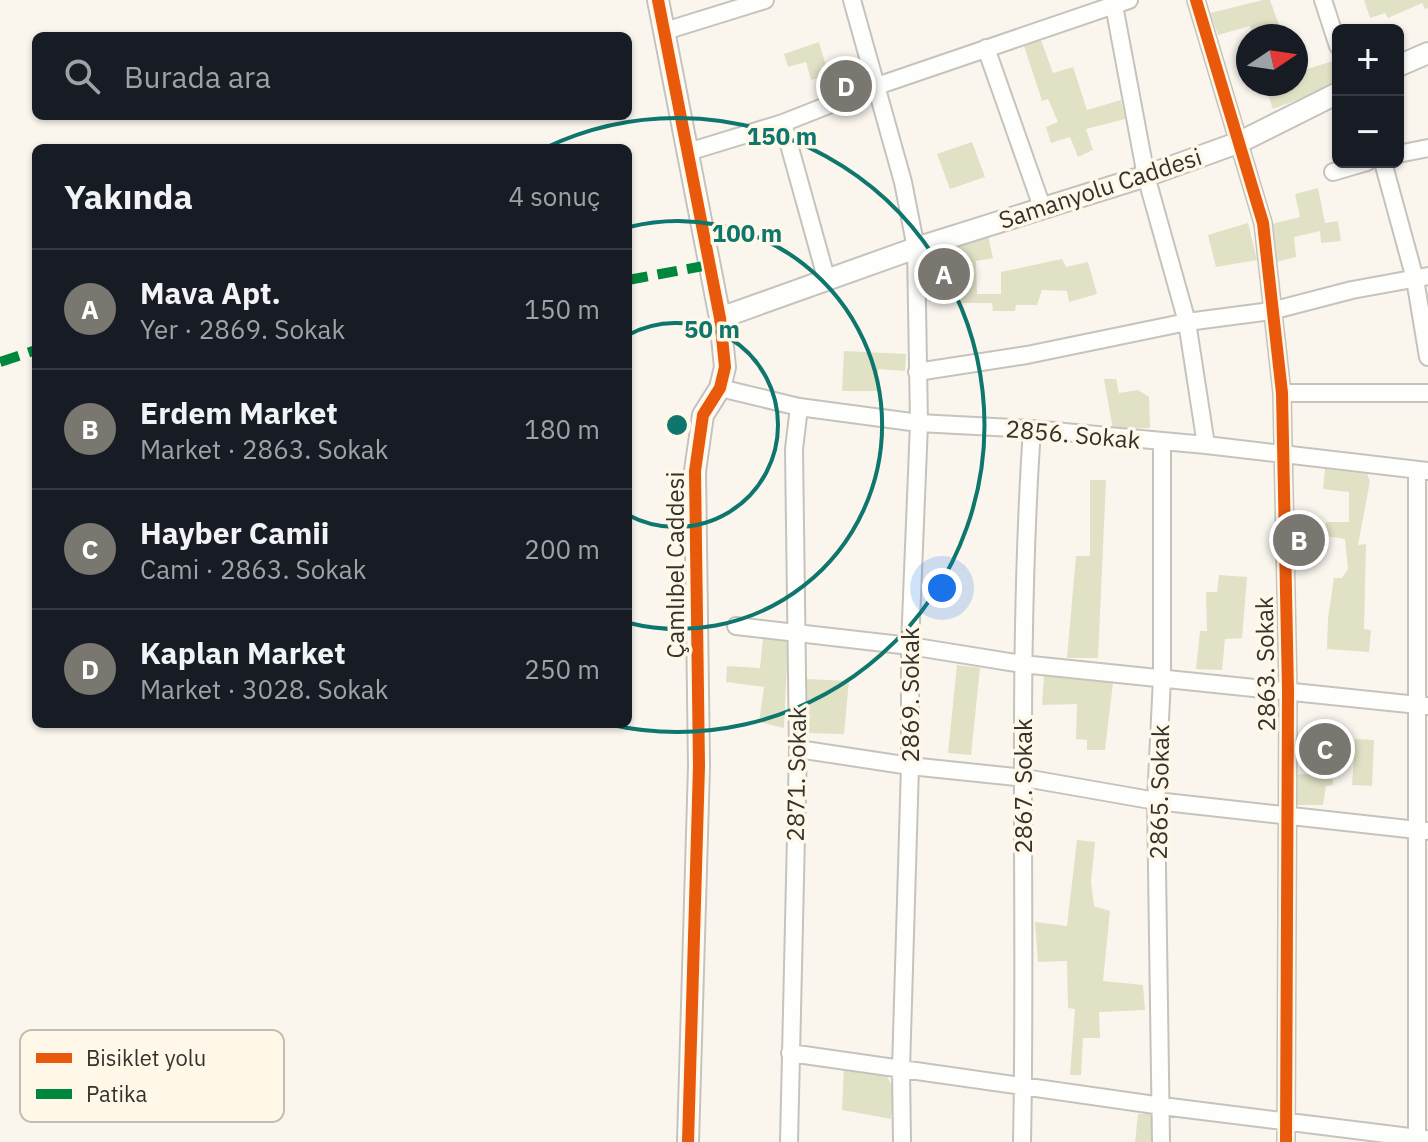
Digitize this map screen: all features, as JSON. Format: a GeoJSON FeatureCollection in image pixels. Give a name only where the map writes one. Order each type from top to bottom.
{"type":"FeatureCollection","features":[{"type":"Feature","properties":{"kind":"street","name":"Çamlıbel Caddesi"},"geometry":{"type":"LineString","coordinates":[[658,0],[720,318],[725,367],[720,388],[703,415],[695,471],[699,766],[688,1142]]}},
{"type":"Feature","properties":{"kind":"street"},"geometry":{"type":"LineString","coordinates":[[665,31],[765,0]]}},
{"type":"Feature","properties":{"kind":"street","name":"2869. Sokak"},"geometry":{"type":"LineString","coordinates":[[852,0],[903,182],[916,248],[919,423],[910,646],[902,1142]]}},
{"type":"Feature","properties":{"kind":"street","name":"2863. Sokak"},"geometry":{"type":"LineString","coordinates":[[1196,0],[1263,223],[1282,393],[1288,691],[1286,1142]]}},
{"type":"Feature","properties":{"kind":"street"},"geometry":{"type":"LineString","coordinates":[[1323,0],[1332,28]]}},
{"type":"Feature","properties":{"kind":"street"},"geometry":{"type":"LineString","coordinates":[[688,152],[783,123],[874,87],[1119,2],[1146,176],[1187,322],[1206,445]]}},
{"type":"Feature","properties":{"kind":"street"},"geometry":{"type":"LineString","coordinates":[[986,48],[1042,207]]}},
{"type":"Feature","properties":{"kind":"street"},"geometry":{"type":"LineString","coordinates":[[1404,63],[1428,53]]}},
{"type":"Feature","properties":{"kind":"street","name":"Samanyolu Caddesi"},"geometry":{"type":"LineString","coordinates":[[720,318],[916,248],[1146,176],[1240,142],[1332,96]]}},
{"type":"Feature","properties":{"kind":"street"},"geometry":{"type":"LineString","coordinates":[[783,123],[827,281]]}},
{"type":"Feature","properties":{"kind":"street"},"geometry":{"type":"LineString","coordinates":[[1404,153],[1428,148]]}},
{"type":"Feature","properties":{"kind":"street"},"geometry":{"type":"LineString","coordinates":[[1333,172],[1347,168]]}},
{"type":"Feature","properties":{"kind":"street"},"geometry":{"type":"LineString","coordinates":[[1385,168],[1421,278],[1428,357]]}},
{"type":"Feature","properties":{"kind":"street"},"geometry":{"type":"LineString","coordinates":[[917,372],[1027,355],[1187,322],[1271,311],[1352,290],[1421,278]]}},
{"type":"Feature","properties":{"kind":"street","name":"2856. Sokak"},"geometry":{"type":"LineString","coordinates":[[720,388],[799,407],[919,423],[1032,429],[1206,445],[1422,471]]}},
{"type":"Feature","properties":{"kind":"street"},"geometry":{"type":"LineString","coordinates":[[1282,393],[1428,393]]}},
{"type":"Feature","properties":{"kind":"street","name":"2871. Sokak"},"geometry":{"type":"LineString","coordinates":[[789,1142],[798,749],[794,449],[799,407]]}},
{"type":"Feature","properties":{"kind":"street","name":"2867. Sokak"},"geometry":{"type":"LineString","coordinates":[[1022,1142],[1025,778],[1022,664],[1032,429]]}},
{"type":"Feature","properties":{"kind":"street","name":"2865. Sokak"},"geometry":{"type":"LineString","coordinates":[[1161,1142],[1156,801],[1162,678],[1162,442]]}},
{"type":"Feature","properties":{"kind":"street"},"geometry":{"type":"LineString","coordinates":[[790,1053],[1421,1139],[1424,831],[1422,471]]}},
{"type":"Feature","properties":{"kind":"street"},"geometry":{"type":"LineString","coordinates":[[736,626],[910,646],[1022,664],[1422,706]]}},
{"type":"Feature","properties":{"kind":"street"},"geometry":{"type":"LineString","coordinates":[[798,749],[910,766],[1025,778],[1156,801],[1424,831]]}},
{"type":"Feature","properties":{"kind":"green space"},"geometry":{"type":"Polygon","coordinates":[[[1270,0],[1279,24],[1236,24],[1236,30],[1218,35],[1210,13],[1270,0]]]}},
{"type":"Feature","properties":{"kind":"green space"},"geometry":{"type":"Polygon","coordinates":[[[1364,0],[1428,0],[1428,8],[1425,9],[1422,3],[1388,18],[1385,13],[1370,18],[1364,0]]]}},
{"type":"Feature","properties":{"kind":"green space"},"geometry":{"type":"Polygon","coordinates":[[[1041,40],[1053,73],[1073,67],[1087,110],[1121,100],[1125,119],[1086,129],[1093,150],[1078,157],[1070,137],[1051,143],[1046,127],[1058,122],[1048,99],[1042,101],[1024,46],[1041,40]]]}},
{"type":"Feature","properties":{"kind":"green space"},"geometry":{"type":"Polygon","coordinates":[[[819,42],[826,66],[821,67],[823,77],[811,80],[806,62],[788,67],[784,54],[819,42]]]}},
{"type":"Feature","properties":{"kind":"green space"},"geometry":{"type":"Polygon","coordinates":[[[1332,61],[1332,86],[1308,96],[1308,69],[1332,61]]]}},
{"type":"Feature","properties":{"kind":"green space"},"geometry":{"type":"Polygon","coordinates":[[[1268,96],[1307,96],[1273,109],[1268,96]]]}},
{"type":"Feature","properties":{"kind":"green space"},"geometry":{"type":"Polygon","coordinates":[[[972,142],[985,177],[950,189],[937,154],[972,142]]]}},
{"type":"Feature","properties":{"kind":"green space"},"geometry":{"type":"Polygon","coordinates":[[[1318,188],[1325,223],[1338,221],[1341,241],[1321,243],[1320,231],[1294,237],[1296,257],[1276,262],[1271,224],[1300,217],[1295,194],[1318,188]]]}},
{"type":"Feature","properties":{"kind":"green space"},"geometry":{"type":"Polygon","coordinates":[[[1248,223],[1257,260],[1216,267],[1208,235],[1248,223]]]}},
{"type":"Feature","properties":{"kind":"green space"},"geometry":{"type":"Polygon","coordinates":[[[988,235],[993,258],[976,261],[977,294],[1001,294],[1001,272],[1062,259],[1066,267],[1088,262],[1097,294],[1069,302],[1067,291],[1042,290],[1037,305],[1016,305],[1015,311],[993,311],[992,303],[957,303],[956,247],[988,235]]]}},
{"type":"Feature","properties":{"kind":"green space"},"geometry":{"type":"Polygon","coordinates":[[[844,351],[906,354],[905,371],[878,369],[877,391],[842,391],[844,351]]]}},
{"type":"Feature","properties":{"kind":"green space"},"geometry":{"type":"Polygon","coordinates":[[[1104,379],[1116,379],[1119,393],[1138,390],[1149,397],[1150,428],[1113,429],[1104,379]]]}},
{"type":"Feature","properties":{"kind":"green space"},"geometry":{"type":"Polygon","coordinates":[[[1325,469],[1367,474],[1370,481],[1358,545],[1366,544],[1364,629],[1371,630],[1369,652],[1327,649],[1334,578],[1342,578],[1348,569],[1345,539],[1325,536],[1326,522],[1349,522],[1349,492],[1323,489],[1325,469]]]}},
{"type":"Feature","properties":{"kind":"green space"},"geometry":{"type":"Polygon","coordinates":[[[1090,480],[1106,480],[1098,658],[1067,658],[1076,556],[1090,556],[1090,480]]]}},
{"type":"Feature","properties":{"kind":"green space"},"geometry":{"type":"Polygon","coordinates":[[[1219,575],[1247,577],[1242,638],[1225,639],[1222,670],[1196,669],[1200,631],[1207,631],[1206,592],[1217,592],[1219,575]]]}},
{"type":"Feature","properties":{"kind":"green space"},"geometry":{"type":"Polygon","coordinates":[[[763,638],[788,642],[784,728],[759,722],[764,687],[726,682],[727,666],[760,668],[763,638]]]}},
{"type":"Feature","properties":{"kind":"green space"},"geometry":{"type":"Polygon","coordinates":[[[957,665],[980,668],[971,755],[948,753],[957,665]]]}},
{"type":"Feature","properties":{"kind":"green space"},"geometry":{"type":"Polygon","coordinates":[[[1044,676],[1113,683],[1105,750],[1087,750],[1087,740],[1076,739],[1077,704],[1042,705],[1044,676]]]}},
{"type":"Feature","properties":{"kind":"green space"},"geometry":{"type":"Polygon","coordinates":[[[807,679],[849,681],[844,734],[803,733],[807,679]]]}},
{"type":"Feature","properties":{"kind":"green space"},"geometry":{"type":"Polygon","coordinates":[[[1355,739],[1374,740],[1372,786],[1352,785],[1355,739]]]}},
{"type":"Feature","properties":{"kind":"green space"},"geometry":{"type":"Polygon","coordinates":[[[1296,774],[1332,775],[1333,785],[1326,786],[1323,805],[1296,805],[1296,774]]]}},
{"type":"Feature","properties":{"kind":"green space"},"geometry":{"type":"Polygon","coordinates":[[[1077,840],[1095,842],[1091,882],[1094,906],[1110,911],[1103,981],[1143,985],[1145,1010],[1099,1012],[1100,1038],[1083,1038],[1081,1075],[1070,1075],[1075,1009],[1068,1008],[1067,961],[1038,962],[1035,922],[1067,926],[1077,840]]]}},
{"type":"Feature","properties":{"kind":"green space"},"geometry":{"type":"Polygon","coordinates":[[[844,1067],[886,1076],[893,1090],[891,1119],[842,1110],[844,1067]]]}},
{"type":"Feature","properties":{"kind":"green space"},"geometry":{"type":"Polygon","coordinates":[[[1138,1114],[1152,1114],[1151,1142],[1135,1142],[1138,1114]]]}},
{"type":"Feature","properties":{"kind":"marked path"},"geometry":{"type":"LineString","coordinates":[[632,279],[709,265]]}},
{"type":"Feature","properties":{"kind":"marked path"},"geometry":{"type":"LineString","coordinates":[[0,362],[32,351]]}},
{"type":"Feature","properties":{"kind":"cycle path"},"geometry":{"type":"LineString","coordinates":[[658,0],[720,318],[725,367],[720,388],[703,415],[695,471],[699,766],[688,1142]]}},
{"type":"Feature","properties":{"kind":"cycle path"},"geometry":{"type":"LineString","coordinates":[[1196,0],[1263,223],[1282,393],[1288,691],[1286,1142]]}},
{"type":"Feature","properties":{"kind":"place","name":"Kaplan Market"},"geometry":{"type":"Point","coordinates":[846,86]}},
{"type":"Feature","properties":{"kind":"place","name":"Mava Apt."},"geometry":{"type":"Point","coordinates":[944,274]}},
{"type":"Feature","properties":{"kind":"place","name":"Erdem Market"},"geometry":{"type":"Point","coordinates":[1299,540]}},
{"type":"Feature","properties":{"kind":"place","name":"Hayber Camii"},"geometry":{"type":"Point","coordinates":[1325,749]}}]}
